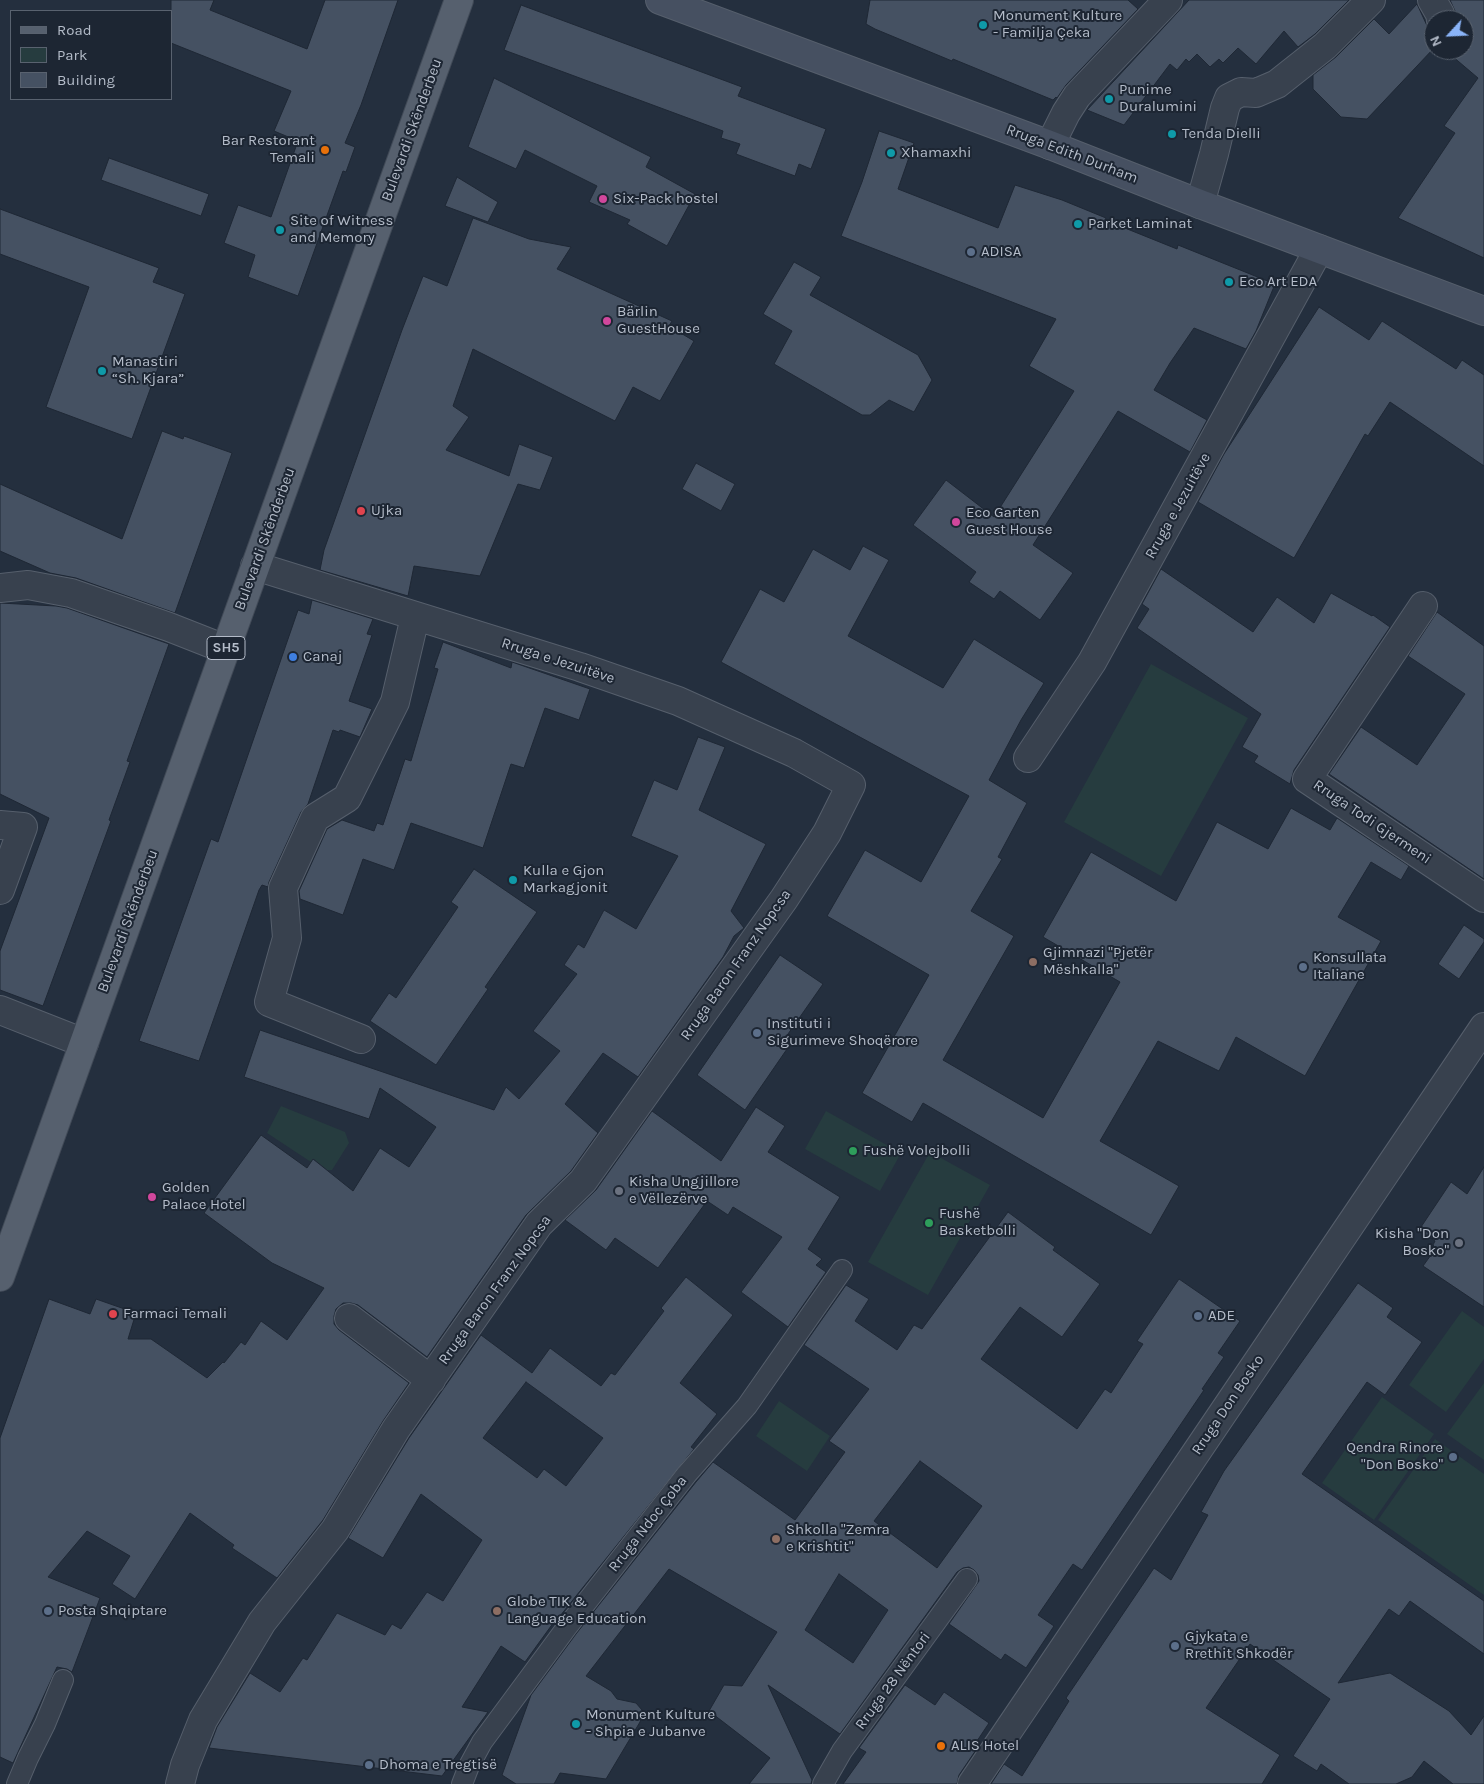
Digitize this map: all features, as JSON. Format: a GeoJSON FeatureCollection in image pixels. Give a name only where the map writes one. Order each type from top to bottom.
{"type":"FeatureCollection","features":[{"type":"Feature","properties":{"kind":"main road","name":"Bulevardi Skënderbeu"},"geometry":{"type":"LineString","coordinates":[[0,1277],[459,0]]}},
{"type":"Feature","properties":{"kind":"main road","name":"Rruga Edith Durham"},"geometry":{"type":"LineString","coordinates":[[660,0],[1050,145],[1200,204],[1484,311]]}},
{"type":"Feature","properties":{"kind":"street"},"geometry":{"type":"LineString","coordinates":[[1050,145],[1077,96],[1168,0]]}},
{"type":"Feature","properties":{"kind":"street"},"geometry":{"type":"LineString","coordinates":[[1200,204],[1224,108],[1229,98],[1241,92],[1256,93],[1278,84],[1325,46],[1371,0]]}},
{"type":"Feature","properties":{"kind":"street","name":"Rruga e Jezuitëve"},"geometry":{"type":"LineString","coordinates":[[1028,758],[1092,662],[1319,249]]}},
{"type":"Feature","properties":{"kind":"street","name":"Rruga e Jezuitëve"},"geometry":{"type":"LineString","coordinates":[[255,566],[580,667],[678,701],[794,753],[851,785]]}},
{"type":"Feature","properties":{"kind":"street"},"geometry":{"type":"LineString","coordinates":[[0,588],[28,585],[71,593],[225,649]]}},
{"type":"Feature","properties":{"kind":"street","name":"Rruga Todi Gjermeni"},"geometry":{"type":"LineString","coordinates":[[1423,606],[1307,779],[1484,898]]}},
{"type":"Feature","properties":{"kind":"street"},"geometry":{"type":"LineString","coordinates":[[361,1039],[268,1002],[287,938],[283,888],[315,818],[347,798],[396,702],[415,616]]}},
{"type":"Feature","properties":{"kind":"street","name":"Rruga Baron Franz Nopcsa"},"geometry":{"type":"LineString","coordinates":[[180,1784],[185,1765],[203,1720],[262,1622],[335,1530],[396,1429],[539,1224],[583,1181],[784,899],[827,833],[851,785]]}},
{"type":"Feature","properties":{"kind":"street"},"geometry":{"type":"LineString","coordinates":[[0,824],[23,827],[0,890]]}},
{"type":"Feature","properties":{"kind":"street"},"geometry":{"type":"LineString","coordinates":[[0,1010],[84,1043]]}},
{"type":"Feature","properties":{"kind":"street","name":"Rruga Don Bosko"},"geometry":{"type":"LineString","coordinates":[[972,1784],[1484,1027]]}},
{"type":"Feature","properties":{"kind":"street","name":"Rruga Ndoc Çoba"},"geometry":{"type":"LineString","coordinates":[[462,1784],[482,1742],[567,1627],[687,1474],[747,1406],[842,1270]]}},
{"type":"Feature","properties":{"kind":"street"},"geometry":{"type":"LineString","coordinates":[[349,1318],[431,1380]]}},
{"type":"Feature","properties":{"kind":"street","name":"Rruga 28 Nëntori"},"geometry":{"type":"LineString","coordinates":[[823,1784],[842,1751],[967,1580]]}},
{"type":"Feature","properties":{"kind":"street"},"geometry":{"type":"LineString","coordinates":[[17,1784],[63,1680]]}},
{"type":"Feature","properties":{"kind":"green space"},"geometry":{"type":"Polygon","coordinates":[[[1151,664],[1248,718],[1161,876],[1064,822],[1151,664]]]}},
{"type":"Feature","properties":{"kind":"green space"},"geometry":{"type":"Polygon","coordinates":[[[281,1106],[345,1132],[349,1143],[332,1170],[327,1170],[314,1159],[311,1162],[267,1133],[281,1106]]]}},
{"type":"Feature","properties":{"kind":"green space","name":"Fushë Volejbolli"},"geometry":{"type":"Polygon","coordinates":[[[826,1111],[901,1153],[880,1191],[805,1149],[826,1111]]]}},
{"type":"Feature","properties":{"kind":"green space","name":"Fushë Basketbolli"},"geometry":{"type":"Polygon","coordinates":[[[930,1152],[990,1185],[928,1295],[868,1262],[930,1152]]]}},
{"type":"Feature","properties":{"kind":"green space"},"geometry":{"type":"Polygon","coordinates":[[[1462,1311],[1484,1327],[1484,1359],[1446,1412],[1409,1385],[1462,1311]]]}},
{"type":"Feature","properties":{"kind":"green space"},"geometry":{"type":"Polygon","coordinates":[[[1484,1383],[1484,1460],[1447,1434],[1484,1383]]]}},
{"type":"Feature","properties":{"kind":"green space"},"geometry":{"type":"Polygon","coordinates":[[[1382,1397],[1434,1434],[1374,1520],[1322,1483],[1382,1397]]]}},
{"type":"Feature","properties":{"kind":"green space"},"geometry":{"type":"Polygon","coordinates":[[[779,1401],[830,1436],[807,1471],[756,1436],[779,1401]]]}},
{"type":"Feature","properties":{"kind":"green space"},"geometry":{"type":"Polygon","coordinates":[[[1435,1439],[1484,1474],[1484,1595],[1378,1520],[1435,1439]]]}},
{"type":"Feature","properties":{"kind":"building"},"geometry":{"type":"Polygon","coordinates":[[[171,0],[214,0],[210,10],[307,49],[325,0],[398,0],[361,105],[345,143],[355,147],[346,172],[343,171],[298,296],[248,277],[255,255],[224,243],[238,205],[271,217],[298,141],[274,131],[291,91],[172,43],[171,0]]]}},
{"type":"Feature","properties":{"kind":"building"},"geometry":{"type":"Polygon","coordinates":[[[870,0],[1128,0],[1138,9],[1066,85],[1057,98],[1053,100],[875,29],[866,24],[870,0]]]}},
{"type":"Feature","properties":{"kind":"building"},"geometry":{"type":"Polygon","coordinates":[[[1189,0],[1349,0],[1315,34],[1298,47],[1284,31],[1256,64],[1238,48],[1223,63],[1219,59],[1210,67],[1197,54],[1189,62],[1186,59],[1177,70],[1170,64],[1124,125],[1087,110],[1189,0]]]}},
{"type":"Feature","properties":{"kind":"building"},"geometry":{"type":"Polygon","coordinates":[[[1450,0],[1484,0],[1484,258],[1398,218],[1455,133],[1444,126],[1478,78],[1457,60],[1474,60],[1474,10],[1455,10],[1450,0]]]}},
{"type":"Feature","properties":{"kind":"building"},"geometry":{"type":"Polygon","coordinates":[[[1417,4],[1424,19],[1424,59],[1367,119],[1341,117],[1313,89],[1313,75],[1336,57],[1374,19],[1389,34],[1417,4]]]}},
{"type":"Feature","properties":{"kind":"building"},"geometry":{"type":"Polygon","coordinates":[[[521,5],[742,87],[738,96],[826,129],[811,169],[799,164],[795,176],[736,154],[740,144],[721,138],[723,131],[504,50],[521,5]]]}},
{"type":"Feature","properties":{"kind":"building"},"geometry":{"type":"Polygon","coordinates":[[[494,78],[651,157],[646,167],[695,194],[667,246],[627,224],[630,220],[589,202],[597,186],[525,150],[516,169],[468,147],[494,78]]]}},
{"type":"Feature","properties":{"kind":"building"},"geometry":{"type":"Polygon","coordinates":[[[879,131],[914,143],[898,189],[998,228],[1015,185],[1062,200],[1106,218],[1105,220],[1177,249],[1178,245],[1275,284],[1256,331],[1246,349],[1194,328],[1154,390],[1207,420],[1190,452],[1118,411],[1033,545],[1073,573],[1040,620],[1000,591],[994,599],[969,582],[976,572],[913,525],[946,480],[994,517],[1074,391],[1029,366],[1056,319],[841,236],[879,131]]]}},
{"type":"Feature","properties":{"kind":"building"},"geometry":{"type":"Polygon","coordinates":[[[109,158],[209,194],[201,216],[101,180],[109,158]]]}},
{"type":"Feature","properties":{"kind":"building"},"geometry":{"type":"Polygon","coordinates":[[[457,177],[498,202],[488,222],[445,206],[457,177]]]}},
{"type":"Feature","properties":{"kind":"building"},"geometry":{"type":"Polygon","coordinates":[[[0,209],[159,268],[153,282],[185,294],[132,439],[46,407],[89,287],[0,254],[0,209]]]}},
{"type":"Feature","properties":{"kind":"building"},"geometry":{"type":"Polygon","coordinates":[[[473,218],[529,239],[571,247],[557,269],[672,321],[669,326],[694,341],[660,401],[633,387],[615,421],[473,349],[453,406],[469,417],[446,450],[509,476],[519,444],[553,457],[540,490],[518,484],[480,576],[414,566],[408,596],[320,570],[324,550],[423,276],[447,286],[473,218]]]}},
{"type":"Feature","properties":{"kind":"building"},"geometry":{"type":"Polygon","coordinates":[[[794,262],[821,277],[810,295],[918,355],[932,380],[914,412],[889,400],[870,415],[862,415],[774,364],[792,331],[763,314],[794,262]]]}},
{"type":"Feature","properties":{"kind":"building"},"geometry":{"type":"Polygon","coordinates":[[[1319,307],[1369,340],[1382,321],[1456,369],[1462,360],[1484,375],[1484,466],[1390,402],[1368,436],[1365,434],[1294,558],[1198,502],[1224,454],[1319,307]]]}},
{"type":"Feature","properties":{"kind":"building"},"geometry":{"type":"Polygon","coordinates":[[[162,431],[183,439],[184,436],[232,453],[175,613],[76,578],[50,573],[0,551],[0,484],[122,539],[162,431]]]}},
{"type":"Feature","properties":{"kind":"building"},"geometry":{"type":"Polygon","coordinates":[[[696,463],[735,484],[721,511],[682,489],[696,463]]]}},
{"type":"Feature","properties":{"kind":"building"},"geometry":{"type":"Polygon","coordinates":[[[863,546],[889,560],[848,636],[943,688],[974,639],[1044,683],[1021,720],[989,780],[1027,803],[998,857],[1002,859],[971,911],[1014,936],[943,1060],[1043,1118],[1120,982],[1043,937],[1091,852],[1176,901],[1217,822],[1268,849],[1291,808],[1330,830],[1337,818],[1409,866],[1401,880],[1371,862],[1338,917],[1381,941],[1305,1076],[1236,1037],[1219,1071],[1158,1041],[1100,1141],[1179,1186],[1151,1235],[923,1103],[912,1122],[862,1093],[929,975],[827,916],[865,850],[921,882],[969,796],[721,662],[760,589],[784,602],[813,549],[850,570],[863,546]]]}},
{"type":"Feature","properties":{"kind":"building"},"geometry":{"type":"Polygon","coordinates":[[[1161,569],[1253,632],[1277,597],[1314,623],[1331,593],[1373,615],[1390,627],[1294,770],[1290,784],[1254,762],[1258,756],[1242,747],[1261,714],[1137,628],[1149,609],[1142,604],[1161,569]]]}},
{"type":"Feature","properties":{"kind":"building"},"geometry":{"type":"Polygon","coordinates":[[[312,600],[373,619],[367,634],[372,635],[349,701],[372,709],[360,737],[340,730],[339,732],[333,730],[308,804],[301,812],[268,887],[262,885],[259,890],[199,1061],[139,1041],[211,839],[218,842],[298,610],[309,614],[312,600]]]}},
{"type":"Feature","properties":{"kind":"building"},"geometry":{"type":"Polygon","coordinates":[[[0,603],[67,608],[169,644],[127,761],[130,762],[109,820],[111,821],[43,1006],[0,990],[0,951],[49,818],[0,794],[0,603]]]}},
{"type":"Feature","properties":{"kind":"building"},"geometry":{"type":"Polygon","coordinates":[[[1437,612],[1484,646],[1484,879],[1329,774],[1361,727],[1417,765],[1465,694],[1408,656],[1437,612]]]}},
{"type":"Feature","properties":{"kind":"building"},"geometry":{"type":"Polygon","coordinates":[[[443,642],[511,668],[512,662],[590,689],[579,720],[545,708],[524,768],[511,764],[483,848],[411,823],[394,870],[363,859],[343,915],[300,899],[299,891],[327,829],[342,820],[374,831],[377,823],[383,825],[405,759],[411,761],[438,669],[434,668],[443,642]]]}},
{"type":"Feature","properties":{"kind":"building"},"geometry":{"type":"Polygon","coordinates":[[[698,737],[725,747],[699,810],[766,844],[731,911],[744,928],[734,936],[723,957],[638,1077],[603,1053],[565,1104],[598,1133],[571,1171],[526,1215],[427,1357],[358,1305],[343,1303],[336,1309],[334,1324],[339,1330],[409,1383],[383,1421],[323,1520],[277,1578],[232,1548],[234,1545],[190,1513],[135,1599],[112,1584],[130,1556],[87,1531],[48,1577],[100,1598],[72,1672],[57,1667],[13,1763],[0,1757],[0,1438],[49,1299],[90,1314],[96,1299],[136,1313],[128,1339],[151,1339],[207,1378],[224,1363],[241,1342],[245,1345],[261,1321],[287,1340],[324,1288],[272,1263],[204,1213],[261,1135],[307,1168],[313,1159],[353,1191],[380,1148],[409,1167],[436,1127],[380,1088],[369,1119],[244,1077],[260,1030],[494,1110],[506,1087],[519,1099],[560,1051],[533,1031],[577,974],[564,965],[578,944],[584,948],[604,910],[636,929],[678,856],[631,836],[654,780],[677,790],[698,737]]]}},
{"type":"Feature","properties":{"kind":"building"},"geometry":{"type":"Polygon","coordinates":[[[474,869],[537,912],[485,987],[488,989],[436,1065],[370,1021],[389,993],[396,998],[458,907],[451,902],[474,869]]]}},
{"type":"Feature","properties":{"kind":"building"},"geometry":{"type":"Polygon","coordinates":[[[1464,925],[1484,939],[1484,942],[1459,979],[1438,964],[1464,925]]]}},
{"type":"Feature","properties":{"kind":"building","name":"Instituti i Sigurimeve Shoqërore"},"geometry":{"type":"Polygon","coordinates":[[[780,955],[823,984],[781,1044],[787,1049],[745,1110],[697,1075],[780,955]]]}},
{"type":"Feature","properties":{"kind":"building"},"geometry":{"type":"Polygon","coordinates":[[[756,1107],[785,1126],[768,1152],[840,1197],[808,1249],[822,1259],[816,1265],[826,1272],[788,1327],[741,1292],[782,1237],[733,1207],[728,1215],[707,1201],[658,1268],[615,1238],[606,1250],[565,1220],[596,1190],[652,1111],[721,1161],[756,1107]]]}},
{"type":"Feature","properties":{"kind":"building","name":"Kisha \"Don Bosko\""},"geometry":{"type":"Polygon","coordinates":[[[1484,1167],[1484,1307],[1423,1266],[1436,1248],[1433,1245],[1435,1241],[1419,1230],[1451,1182],[1467,1194],[1484,1167]]]}},
{"type":"Feature","properties":{"kind":"building"},"geometry":{"type":"Polygon","coordinates":[[[1008,1212],[1055,1247],[1053,1250],[1100,1284],[1062,1337],[1020,1307],[981,1359],[1077,1429],[1105,1389],[1111,1393],[1143,1344],[1137,1341],[1179,1279],[1240,1321],[1218,1353],[1224,1357],[1202,1389],[1204,1390],[1082,1570],[1073,1564],[1038,1615],[1054,1626],[1026,1668],[1005,1654],[1001,1660],[949,1624],[979,1581],[978,1575],[974,1570],[969,1567],[963,1568],[957,1572],[840,1734],[768,1685],[812,1780],[811,1784],[749,1784],[770,1758],[709,1711],[724,1685],[742,1686],[777,1632],[669,1569],[586,1676],[611,1691],[617,1699],[636,1703],[642,1710],[640,1722],[606,1779],[560,1773],[554,1784],[516,1784],[502,1775],[531,1695],[576,1634],[713,1462],[795,1520],[845,1452],[829,1441],[869,1389],[804,1345],[846,1285],[869,1299],[855,1321],[897,1350],[914,1325],[922,1329],[1008,1212]],[[920,1461],[874,1521],[937,1568],[982,1506],[920,1461]],[[839,1574],[805,1630],[853,1663],[888,1610],[839,1574]]]}},
{"type":"Feature","properties":{"kind":"building"},"geometry":{"type":"Polygon","coordinates":[[[686,1277],[733,1315],[680,1383],[717,1414],[691,1447],[694,1449],[559,1615],[525,1662],[501,1646],[462,1707],[488,1712],[442,1776],[209,1748],[217,1727],[250,1673],[280,1692],[303,1658],[307,1660],[337,1613],[385,1635],[392,1624],[401,1629],[427,1592],[443,1601],[482,1540],[421,1494],[383,1558],[348,1538],[409,1438],[481,1335],[532,1373],[550,1348],[601,1386],[611,1373],[615,1375],[664,1311],[661,1308],[686,1277]],[[526,1382],[483,1438],[537,1478],[544,1469],[566,1486],[603,1438],[526,1382]]]}},
{"type":"Feature","properties":{"kind":"building"},"geometry":{"type":"Polygon","coordinates":[[[1358,1283],[1393,1308],[1387,1317],[1422,1342],[1385,1395],[1367,1382],[1302,1474],[1484,1601],[1484,1654],[1410,1601],[1399,1616],[1389,1609],[1338,1683],[1390,1673],[1449,1711],[1471,1735],[1484,1716],[1484,1784],[1453,1784],[1424,1761],[1412,1777],[1396,1784],[1349,1784],[1321,1764],[1317,1771],[1293,1756],[1330,1699],[1250,1644],[1206,1708],[1280,1755],[1262,1784],[991,1784],[1004,1764],[1022,1776],[1069,1701],[1066,1698],[1154,1568],[1171,1580],[1208,1515],[1201,1512],[1224,1471],[1358,1283]]]}},
{"type":"Feature","properties":{"kind":"building"},"geometry":{"type":"Polygon","coordinates":[[[905,1685],[935,1705],[944,1692],[989,1723],[975,1744],[978,1747],[959,1775],[957,1784],[843,1784],[866,1752],[859,1748],[905,1685]]]}},
{"type":"Feature","properties":{"kind":"place","name":"Monument Kulture - Familja Çeka"},"geometry":{"type":"Point","coordinates":[983,25]}},
{"type":"Feature","properties":{"kind":"place","name":"Punime Duralumini"},"geometry":{"type":"Point","coordinates":[1109,99]}},
{"type":"Feature","properties":{"kind":"place","name":"Tenda Dielli"},"geometry":{"type":"Point","coordinates":[1172,134]}},
{"type":"Feature","properties":{"kind":"place","name":"Bar Restorant Temali"},"geometry":{"type":"Point","coordinates":[325,150]}},
{"type":"Feature","properties":{"kind":"place","name":"Xhamaxhi"},"geometry":{"type":"Point","coordinates":[891,153]}},
{"type":"Feature","properties":{"kind":"place","name":"Six-Pack hostel"},"geometry":{"type":"Point","coordinates":[603,199]}},
{"type":"Feature","properties":{"kind":"place","name":"Parket Laminat"},"geometry":{"type":"Point","coordinates":[1078,224]}},
{"type":"Feature","properties":{"kind":"place","name":"Site of Witness and Memory"},"geometry":{"type":"Point","coordinates":[280,230]}},
{"type":"Feature","properties":{"kind":"place","name":"ADISA"},"geometry":{"type":"Point","coordinates":[971,252]}},
{"type":"Feature","properties":{"kind":"place","name":"Eco Art EDA"},"geometry":{"type":"Point","coordinates":[1229,282]}},
{"type":"Feature","properties":{"kind":"place","name":"Bärlin GuestHouse"},"geometry":{"type":"Point","coordinates":[607,321]}},
{"type":"Feature","properties":{"kind":"place","name":"Manastiri “Sh. Kjara”"},"geometry":{"type":"Point","coordinates":[102,371]}},
{"type":"Feature","properties":{"kind":"place","name":"Ujka"},"geometry":{"type":"Point","coordinates":[361,511]}},
{"type":"Feature","properties":{"kind":"place","name":"Eco Garten Guest House"},"geometry":{"type":"Point","coordinates":[956,522]}},
{"type":"Feature","properties":{"kind":"place","name":"Canaj"},"geometry":{"type":"Point","coordinates":[293,657]}},
{"type":"Feature","properties":{"kind":"place","name":"Kulla e Gjon Markagjonit"},"geometry":{"type":"Point","coordinates":[513,880]}},
{"type":"Feature","properties":{"kind":"place","name":"Gjimnazi \"Pjetër Mëshkalla\""},"geometry":{"type":"Point","coordinates":[1033,962]}},
{"type":"Feature","properties":{"kind":"place","name":"Konsullata Italiane"},"geometry":{"type":"Point","coordinates":[1303,967]}},
{"type":"Feature","properties":{"kind":"place","name":"Instituti i Sigurimeve Shoqërore"},"geometry":{"type":"Point","coordinates":[757,1033]}},
{"type":"Feature","properties":{"kind":"place","name":"Fushë Volejbolli"},"geometry":{"type":"Point","coordinates":[853,1151]}},
{"type":"Feature","properties":{"kind":"place","name":"Kisha Ungjillore e Vëllezërve"},"geometry":{"type":"Point","coordinates":[619,1191]}},
{"type":"Feature","properties":{"kind":"place","name":"Golden Palace Hotel"},"geometry":{"type":"Point","coordinates":[152,1197]}},
{"type":"Feature","properties":{"kind":"place","name":"Fushë Basketbolli"},"geometry":{"type":"Point","coordinates":[929,1223]}},
{"type":"Feature","properties":{"kind":"place","name":"Kisha \"Don Bosko\""},"geometry":{"type":"Point","coordinates":[1459,1243]}},
{"type":"Feature","properties":{"kind":"place","name":"Farmaci Temali"},"geometry":{"type":"Point","coordinates":[113,1314]}},
{"type":"Feature","properties":{"kind":"place","name":"ADE"},"geometry":{"type":"Point","coordinates":[1198,1316]}},
{"type":"Feature","properties":{"kind":"place","name":"Qendra Rinore \"Don Bosko\""},"geometry":{"type":"Point","coordinates":[1453,1457]}},
{"type":"Feature","properties":{"kind":"place","name":"Shkolla \"Zemra e Krishtit\""},"geometry":{"type":"Point","coordinates":[776,1539]}},
{"type":"Feature","properties":{"kind":"place","name":"Posta Shqiptare"},"geometry":{"type":"Point","coordinates":[48,1611]}},
{"type":"Feature","properties":{"kind":"place","name":"Globe TIK & Language Education"},"geometry":{"type":"Point","coordinates":[497,1611]}},
{"type":"Feature","properties":{"kind":"place","name":"Gjykata e Rrethit Shkodër"},"geometry":{"type":"Point","coordinates":[1175,1646]}},
{"type":"Feature","properties":{"kind":"place","name":"Monument Kulture - Shpia e Jubanve"},"geometry":{"type":"Point","coordinates":[576,1724]}},
{"type":"Feature","properties":{"kind":"place","name":"ALIS Hotel"},"geometry":{"type":"Point","coordinates":[941,1746]}},
{"type":"Feature","properties":{"kind":"place","name":"Dhoma e Tregtisë"},"geometry":{"type":"Point","coordinates":[369,1765]}}]}
